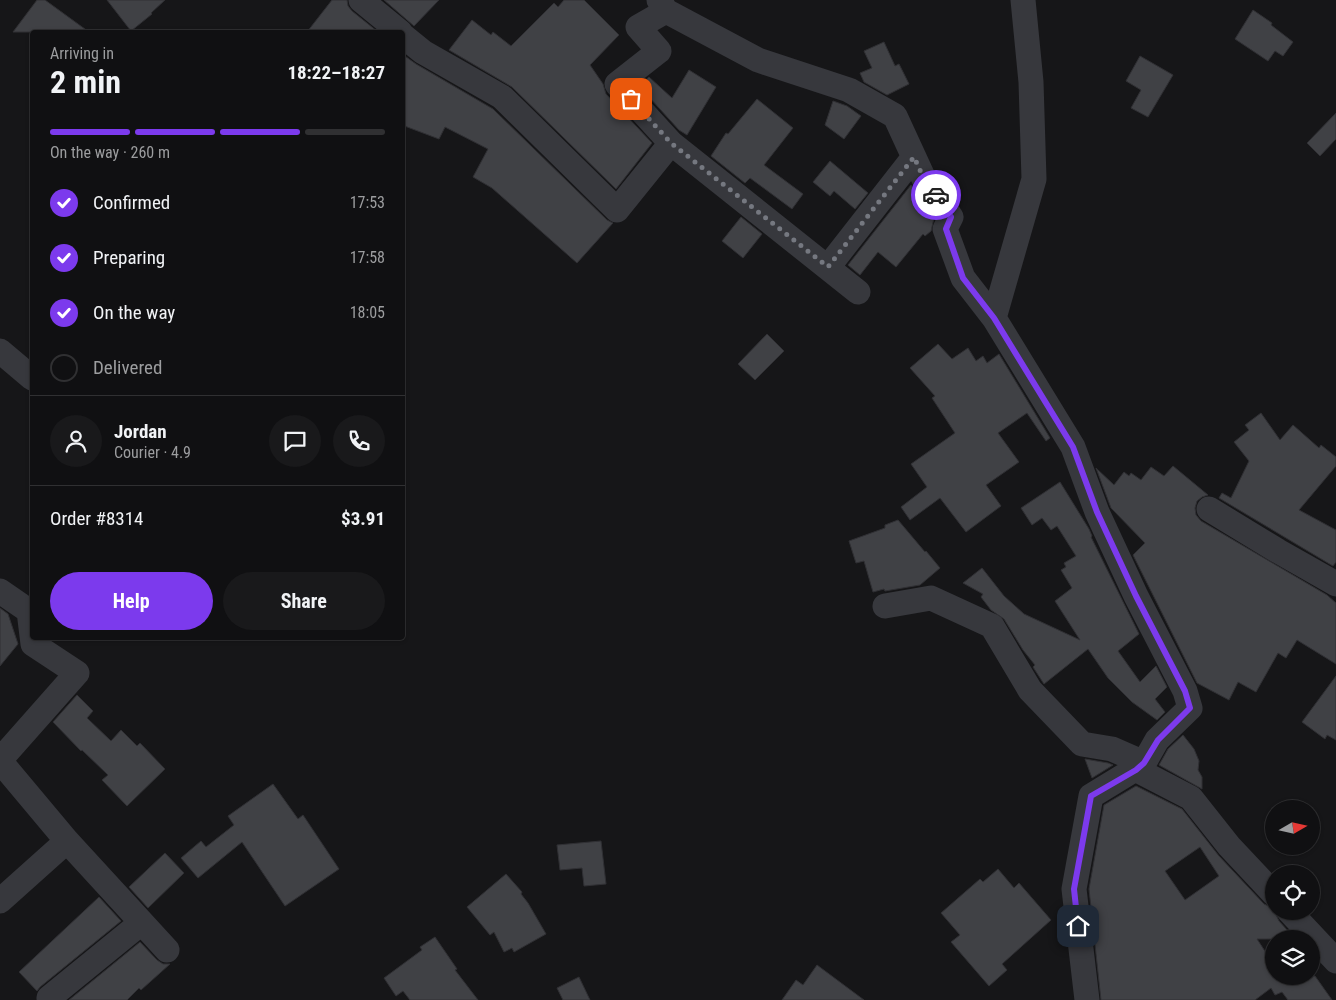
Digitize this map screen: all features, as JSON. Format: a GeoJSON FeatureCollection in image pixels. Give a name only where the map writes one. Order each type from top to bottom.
{"type":"FeatureCollection","features":[{"type":"Feature","properties":{"kind":"street"},"geometry":{"type":"LineString","coordinates":[[361,0],[396,30]]}},
{"type":"Feature","properties":{"kind":"street"},"geometry":{"type":"LineString","coordinates":[[994,318],[1034,178],[1031,82],[1023,0]]}},
{"type":"Feature","properties":{"kind":"street"},"geometry":{"type":"LineString","coordinates":[[858,292],[671,143],[618,84],[659,51],[638,27],[663,5],[758,60],[849,90],[896,116],[924,179],[951,217],[946,229],[963,278],[994,318],[1073,447],[1097,512],[1136,596],[1185,691],[1190,708],[1158,740],[1140,766],[1091,796],[1074,889],[1086,1000]]}},
{"type":"Feature","properties":{"kind":"street"},"geometry":{"type":"LineString","coordinates":[[405,37],[423,52],[502,97],[617,210],[671,143]]}},
{"type":"Feature","properties":{"kind":"street"},"geometry":{"type":"LineString","coordinates":[[828,267],[914,157]]}},
{"type":"Feature","properties":{"kind":"street"},"geometry":{"type":"LineString","coordinates":[[0,351],[30,376]]}},
{"type":"Feature","properties":{"kind":"street"},"geometry":{"type":"LineString","coordinates":[[1209,509],[1278,552],[1336,584]]}},
{"type":"Feature","properties":{"kind":"street"},"geometry":{"type":"LineString","coordinates":[[0,591],[28,611],[30,624]]}},
{"type":"Feature","properties":{"kind":"street"},"geometry":{"type":"LineString","coordinates":[[885,606],[932,598],[992,626],[1030,690],[1082,744],[1112,749],[1191,798],[1229,846],[1265,884]]}},
{"type":"Feature","properties":{"kind":"street"},"geometry":{"type":"LineString","coordinates":[[32,640],[33,644],[76,673],[0,760],[67,841],[167,950]]}},
{"type":"Feature","properties":{"kind":"street"},"geometry":{"type":"LineString","coordinates":[[0,901],[67,841]]}},
{"type":"Feature","properties":{"kind":"street"},"geometry":{"type":"LineString","coordinates":[[1297,920],[1336,961]]}},
{"type":"Feature","properties":{"kind":"street"},"geometry":{"type":"LineString","coordinates":[[49,998],[141,922]]}},
{"type":"Feature","properties":{"kind":"building"},"geometry":{"type":"Polygon","coordinates":[[[37,0],[45,0],[86,30],[30,30],[30,32],[13,32],[37,0]]]}},
{"type":"Feature","properties":{"kind":"building"},"geometry":{"type":"Polygon","coordinates":[[[107,0],[165,0],[152,14],[130,30],[107,0]]]}},
{"type":"Feature","properties":{"kind":"building"},"geometry":{"type":"Polygon","coordinates":[[[332,0],[347,0],[348,6],[352,11],[376,30],[309,30],[332,0]]]}},
{"type":"Feature","properties":{"kind":"building"},"geometry":{"type":"Polygon","coordinates":[[[384,0],[439,0],[414,26],[384,0]]]}},
{"type":"Feature","properties":{"kind":"building"},"geometry":{"type":"Polygon","coordinates":[[[564,0],[584,0],[619,35],[590,65],[603,84],[606,94],[652,143],[616,189],[512,87],[449,50],[472,20],[491,35],[493,32],[511,46],[554,3],[558,7],[564,0]]]}},
{"type":"Feature","properties":{"kind":"building"},"geometry":{"type":"Polygon","coordinates":[[[1253,10],[1272,23],[1271,25],[1293,42],[1283,56],[1275,51],[1268,61],[1235,39],[1253,10]]]}},
{"type":"Feature","properties":{"kind":"building"},"geometry":{"type":"Polygon","coordinates":[[[884,42],[895,66],[899,64],[909,84],[887,95],[864,82],[860,73],[872,68],[864,51],[884,42]]]}},
{"type":"Feature","properties":{"kind":"building"},"geometry":{"type":"Polygon","coordinates":[[[405,56],[493,109],[607,220],[613,223],[577,263],[492,188],[473,177],[488,149],[445,127],[439,139],[405,126],[405,56]]]}},
{"type":"Feature","properties":{"kind":"building"},"geometry":{"type":"Polygon","coordinates":[[[1140,56],[1173,75],[1148,117],[1131,108],[1141,90],[1126,81],[1140,56]]]}},
{"type":"Feature","properties":{"kind":"building"},"geometry":{"type":"Polygon","coordinates":[[[689,70],[716,87],[687,135],[679,130],[639,86],[649,77],[672,98],[689,70]]]}},
{"type":"Feature","properties":{"kind":"building"},"geometry":{"type":"Polygon","coordinates":[[[757,99],[793,128],[764,165],[803,194],[792,209],[750,178],[745,183],[711,156],[726,133],[728,134],[757,99]]]}},
{"type":"Feature","properties":{"kind":"building"},"geometry":{"type":"Polygon","coordinates":[[[833,101],[847,106],[861,116],[844,139],[825,125],[833,101]]]}},
{"type":"Feature","properties":{"kind":"building"},"geometry":{"type":"Polygon","coordinates":[[[1336,113],[1336,139],[1320,156],[1307,143],[1336,113]]]}},
{"type":"Feature","properties":{"kind":"building"},"geometry":{"type":"Polygon","coordinates":[[[830,161],[868,193],[855,209],[834,191],[830,196],[813,182],[830,161]]]}},
{"type":"Feature","properties":{"kind":"building"},"geometry":{"type":"Polygon","coordinates":[[[911,185],[934,218],[931,231],[925,236],[923,234],[896,267],[878,252],[860,275],[848,265],[911,185]]]}},
{"type":"Feature","properties":{"kind":"building"},"geometry":{"type":"Polygon","coordinates":[[[741,217],[762,234],[743,258],[722,241],[741,217]]]}},
{"type":"Feature","properties":{"kind":"building"},"geometry":{"type":"Polygon","coordinates":[[[767,334],[784,351],[755,380],[738,364],[767,334]]]}},
{"type":"Feature","properties":{"kind":"building"},"geometry":{"type":"Polygon","coordinates":[[[938,344],[952,359],[968,348],[976,361],[983,356],[987,363],[999,354],[1050,438],[1046,441],[1027,413],[998,433],[1019,462],[986,485],[1001,506],[966,532],[940,498],[910,520],[901,507],[927,487],[911,464],[955,433],[932,398],[935,396],[910,368],[938,344]]]}},
{"type":"Feature","properties":{"kind":"building"},"geometry":{"type":"Polygon","coordinates":[[[1261,413],[1280,440],[1293,425],[1319,448],[1321,445],[1336,457],[1336,466],[1299,510],[1336,530],[1336,562],[1333,566],[1219,498],[1222,493],[1231,498],[1249,461],[1234,442],[1249,430],[1245,425],[1261,413]]]}},
{"type":"Feature","properties":{"kind":"building"},"geometry":{"type":"Polygon","coordinates":[[[1173,466],[1208,495],[1197,501],[1195,508],[1196,515],[1201,521],[1327,595],[1336,603],[1336,664],[1297,640],[1286,658],[1278,653],[1256,692],[1238,682],[1229,700],[1197,683],[1133,555],[1145,543],[1111,508],[1096,468],[1114,485],[1124,472],[1129,476],[1131,473],[1141,480],[1151,467],[1164,476],[1173,466]]]}},
{"type":"Feature","properties":{"kind":"building"},"geometry":{"type":"Polygon","coordinates":[[[1060,482],[1089,529],[1091,537],[1139,634],[1118,651],[1140,682],[1156,666],[1167,687],[1155,699],[1165,712],[1157,720],[1132,702],[1108,678],[1088,649],[1044,684],[1033,667],[1035,665],[1023,650],[1004,619],[991,610],[981,597],[983,594],[963,583],[982,568],[1004,596],[1024,614],[1080,640],[1055,601],[1072,588],[1061,570],[1066,567],[1064,563],[1076,556],[1057,526],[1051,530],[1042,518],[1032,525],[1021,508],[1060,482]]]}},
{"type":"Feature","properties":{"kind":"building"},"geometry":{"type":"Polygon","coordinates":[[[898,520],[940,568],[920,585],[873,592],[864,561],[856,563],[849,541],[885,528],[885,525],[898,520]]]}},
{"type":"Feature","properties":{"kind":"building"},"geometry":{"type":"Polygon","coordinates":[[[0,608],[8,614],[18,644],[0,666],[0,608]]]}},
{"type":"Feature","properties":{"kind":"building"},"geometry":{"type":"Polygon","coordinates":[[[1336,676],[1336,740],[1327,735],[1325,739],[1302,722],[1336,676]]]}},
{"type":"Feature","properties":{"kind":"building"},"geometry":{"type":"Polygon","coordinates":[[[77,695],[93,711],[87,718],[111,741],[121,730],[137,746],[140,743],[165,769],[127,806],[102,780],[108,775],[53,722],[77,695]]]}},
{"type":"Feature","properties":{"kind":"building"},"geometry":{"type":"Polygon","coordinates":[[[1183,735],[1194,749],[1199,761],[1198,770],[1202,777],[1202,789],[1159,765],[1168,749],[1183,735]]]}},
{"type":"Feature","properties":{"kind":"building"},"geometry":{"type":"Polygon","coordinates":[[[1085,759],[1108,763],[1113,765],[1092,778],[1085,759]]]}},
{"type":"Feature","properties":{"kind":"building"},"geometry":{"type":"Polygon","coordinates":[[[273,784],[298,819],[303,815],[339,869],[285,906],[242,842],[198,878],[181,858],[201,841],[206,847],[234,825],[228,816],[273,784]]]}},
{"type":"Feature","properties":{"kind":"building"},"geometry":{"type":"Polygon","coordinates":[[[1136,786],[1182,809],[1219,856],[1265,904],[1265,920],[1279,920],[1287,930],[1265,930],[1265,939],[1257,939],[1265,951],[1265,985],[1320,985],[1320,983],[1332,1000],[1288,1000],[1282,992],[1275,995],[1271,988],[1255,1000],[1101,1000],[1089,889],[1104,805],[1136,786]],[[1200,847],[1165,871],[1185,900],[1219,876],[1200,847]]]}},
{"type":"Feature","properties":{"kind":"building"},"geometry":{"type":"Polygon","coordinates":[[[601,841],[606,884],[584,886],[582,868],[560,870],[557,845],[601,841]]]}},
{"type":"Feature","properties":{"kind":"building"},"geometry":{"type":"Polygon","coordinates":[[[165,853],[184,873],[148,908],[129,887],[165,853]]]}},
{"type":"Feature","properties":{"kind":"building"},"geometry":{"type":"Polygon","coordinates":[[[998,869],[1014,888],[1019,883],[1051,920],[1002,964],[1007,970],[989,986],[951,942],[960,935],[941,913],[980,879],[983,882],[998,869]]]}},
{"type":"Feature","properties":{"kind":"building"},"geometry":{"type":"Polygon","coordinates":[[[506,874],[522,892],[521,894],[546,934],[514,952],[512,948],[504,952],[494,932],[490,935],[467,907],[506,874]]]}},
{"type":"Feature","properties":{"kind":"building"},"geometry":{"type":"Polygon","coordinates":[[[99,897],[121,921],[37,991],[19,972],[99,897]]]}},
{"type":"Feature","properties":{"kind":"building"},"geometry":{"type":"Polygon","coordinates":[[[435,937],[457,969],[455,970],[478,1000],[410,1000],[403,991],[396,996],[384,978],[422,950],[420,947],[435,937]]]}},
{"type":"Feature","properties":{"kind":"building"},"geometry":{"type":"Polygon","coordinates":[[[140,942],[157,960],[163,964],[170,964],[141,990],[139,988],[127,1000],[69,1000],[140,942]]]}},
{"type":"Feature","properties":{"kind":"building"},"geometry":{"type":"Polygon","coordinates":[[[817,965],[864,1000],[782,1000],[796,980],[803,985],[817,965]]]}},
{"type":"Feature","properties":{"kind":"building"},"geometry":{"type":"Polygon","coordinates":[[[579,977],[590,1000],[563,1000],[557,988],[579,977]]]}},
{"type":"Feature","properties":{"kind":"way so far"},"geometry":{"type":"LineString","coordinates":[[631,99],[671,143],[828,267],[914,157],[924,179],[936,195]]}},
{"type":"Feature","properties":{"kind":"route"},"geometry":{"type":"LineString","coordinates":[[936,195],[951,217],[946,229],[963,278],[994,318],[1073,447],[1097,512],[1136,596],[1185,691],[1190,708],[1158,740],[1144,763],[1136,770],[1091,796],[1074,889],[1078,926]]}}]}
